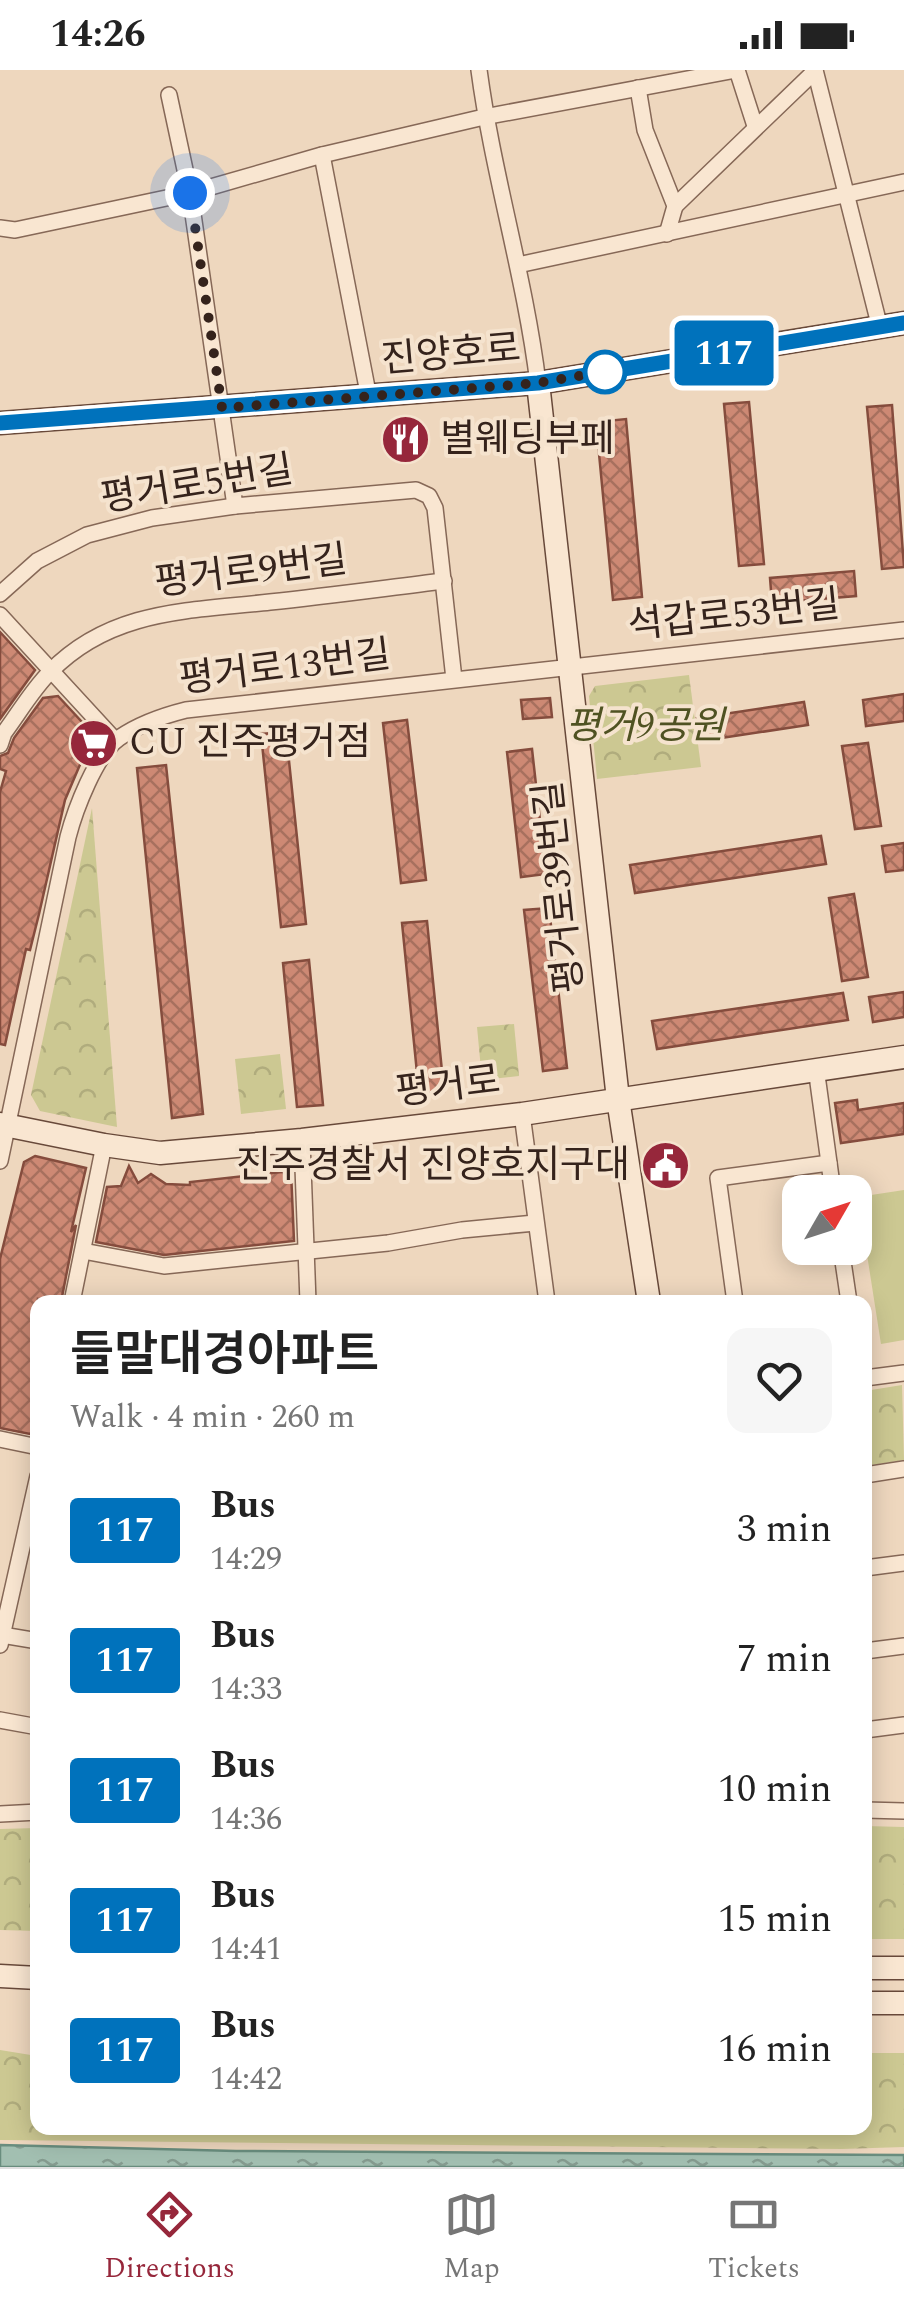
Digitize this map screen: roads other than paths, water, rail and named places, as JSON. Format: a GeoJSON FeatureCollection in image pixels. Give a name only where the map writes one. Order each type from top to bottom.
{"type":"FeatureCollection","features":[{"type":"Feature","properties":{"kind":"street"},"geometry":{"type":"LineString","coordinates":[[479,70],[484,116],[518,265],[538,383]]}},
{"type":"Feature","properties":{"kind":"street"},"geometry":{"type":"LineString","coordinates":[[0,228],[15,230],[190,193],[322,155],[484,116],[737,70],[755,126]]}},
{"type":"Feature","properties":{"kind":"street"},"geometry":{"type":"LineString","coordinates":[[667,234],[675,206],[815,70],[880,328]]}},
{"type":"Feature","properties":{"kind":"street"},"geometry":{"type":"LineString","coordinates":[[638,88],[645,130],[675,206]]}},
{"type":"Feature","properties":{"kind":"street"},"geometry":{"type":"LineString","coordinates":[[169,95],[190,193],[235,506]]}},
{"type":"Feature","properties":{"kind":"street"},"geometry":{"type":"LineString","coordinates":[[322,155],[369,398]]}},
{"type":"Feature","properties":{"kind":"street"},"geometry":{"type":"LineString","coordinates":[[518,265],[904,182]]}},
{"type":"Feature","properties":{"kind":"street","name":"진양호로"},"geometry":{"type":"LineString","coordinates":[[0,423],[538,383],[904,323]]}},
{"type":"Feature","properties":{"kind":"street","name":"평거로39번길"},"geometry":{"type":"LineString","coordinates":[[538,383],[618,1100],[648,1295]]}},
{"type":"Feature","properties":{"kind":"street","name":"평거로5번길"},"geometry":{"type":"LineString","coordinates":[[0,594],[37,561],[87,536],[152,518],[409,490],[423,492],[435,508],[444,581]]}},
{"type":"Feature","properties":{"kind":"street"},"geometry":{"type":"LineString","coordinates":[[444,581],[454,679]]}},
{"type":"Feature","properties":{"kind":"street","name":"평거로9번길"},"geometry":{"type":"LineString","coordinates":[[0,745],[4,733],[51,671],[81,648],[134,620],[182,609],[444,581]]}},
{"type":"Feature","properties":{"kind":"street"},"geometry":{"type":"LineString","coordinates":[[0,615],[115,740],[78,800],[4,1125],[0,1161]]}},
{"type":"Feature","properties":{"kind":"street","name":"석갑로53번길"},"geometry":{"type":"LineString","coordinates":[[572,666],[904,630]]}},
{"type":"Feature","properties":{"kind":"street","name":"평거로13번길"},"geometry":{"type":"LineString","coordinates":[[115,740],[156,718],[186,710],[572,666]]}},
{"type":"Feature","properties":{"kind":"street","name":"평거로"},"geometry":{"type":"LineString","coordinates":[[4,1125],[160,1153],[522,1114],[904,1056]]}},
{"type":"Feature","properties":{"kind":"street"},"geometry":{"type":"LineString","coordinates":[[816,1068],[831,1175]]}},
{"type":"Feature","properties":{"kind":"street"},"geometry":{"type":"LineString","coordinates":[[522,1114],[546,1295]]}},
{"type":"Feature","properties":{"kind":"street"},"geometry":{"type":"LineString","coordinates":[[302,1140],[308,1295]]}},
{"type":"Feature","properties":{"kind":"street"},"geometry":{"type":"LineString","coordinates":[[74,1295],[104,1145]]}},
{"type":"Feature","properties":{"kind":"street"},"geometry":{"type":"LineString","coordinates":[[735,1295],[718,1178],[829,1163]]}},
{"type":"Feature","properties":{"kind":"street"},"geometry":{"type":"LineString","coordinates":[[83,1251],[164,1266],[535,1223]]}},
{"type":"Feature","properties":{"kind":"street"},"geometry":{"type":"LineString","coordinates":[[844,1265],[848,1295]]}},
{"type":"Feature","properties":{"kind":"street"},"geometry":{"type":"LineString","coordinates":[[872,1377],[904,1373]]}},
{"type":"Feature","properties":{"kind":"street"},"geometry":{"type":"LineString","coordinates":[[0,1439],[30,1445]]}},
{"type":"Feature","properties":{"kind":"street"},"geometry":{"type":"LineString","coordinates":[[872,1474],[904,1469]]}},
{"type":"Feature","properties":{"kind":"street"},"geometry":{"type":"LineString","coordinates":[[30,1549],[1,1640],[30,1641]]}},
{"type":"Feature","properties":{"kind":"street"},"geometry":{"type":"LineString","coordinates":[[872,1567],[904,1563]]}},
{"type":"Feature","properties":{"kind":"street"},"geometry":{"type":"LineString","coordinates":[[872,1650],[904,1646]]}},
{"type":"Feature","properties":{"kind":"street"},"geometry":{"type":"LineString","coordinates":[[0,1720],[30,1726]]}},
{"type":"Feature","properties":{"kind":"street"},"geometry":{"type":"LineString","coordinates":[[872,1729],[904,1725]]}},
{"type":"Feature","properties":{"kind":"street"},"geometry":{"type":"LineString","coordinates":[[872,1810],[904,1811]]}},
{"type":"Feature","properties":{"kind":"street"},"geometry":{"type":"LineString","coordinates":[[0,1814],[30,1812]]}},
{"type":"Feature","properties":{"kind":"street"},"geometry":{"type":"LineString","coordinates":[[872,1968],[904,1968]]}},
{"type":"Feature","properties":{"kind":"street"},"geometry":{"type":"LineString","coordinates":[[0,1976],[30,1978]]}},
{"type":"Feature","properties":{"kind":"street"},"geometry":{"type":"LineString","coordinates":[[872,2003],[904,2003]]}},
{"type":"Feature","properties":{"kind":"water"},"geometry":{"type":"Polygon","coordinates":[[[0,2145],[236,2151],[904,2155],[904,2167],[0,2167],[0,2145]]]}},
{"type":"Feature","properties":{"kind":"place","name":"별웨딩부페"},"geometry":{"type":"Point","coordinates":[405,440]}},
{"type":"Feature","properties":{"kind":"place","name":"CU 진주평거점"},"geometry":{"type":"Point","coordinates":[94,743]}},
{"type":"Feature","properties":{"kind":"place","name":"진주경찰서 진양호지구대"},"geometry":{"type":"Point","coordinates":[665,1166]}},
{"type":"Feature","properties":{"kind":"park label","name":"평거9공원"},"geometry":{"type":"Point","coordinates":[645,727]}}]}
